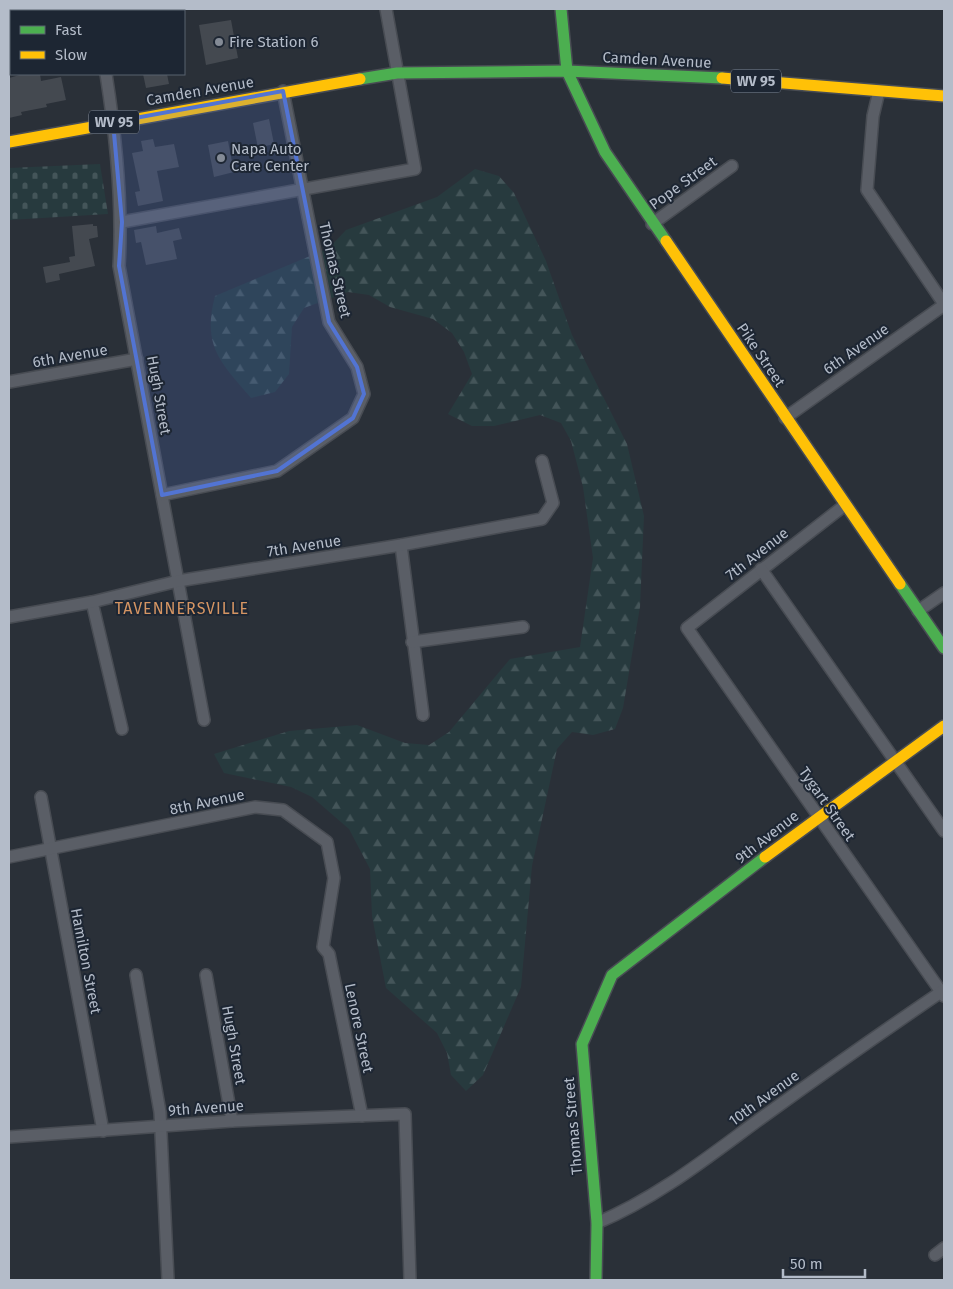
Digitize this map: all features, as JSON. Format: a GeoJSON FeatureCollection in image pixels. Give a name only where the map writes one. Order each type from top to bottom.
{"type":"FeatureCollection","features":[{"type":"Feature","properties":{"kind":"main road","name":"Pike Street"},"geometry":{"type":"LineString","coordinates":[[561,9],[567,71],[605,152],[652,224],[944,648]]}},
{"type":"Feature","properties":{"kind":"main road","name":"Camden Avenue"},"geometry":{"type":"LineString","coordinates":[[9,142],[283,90],[397,73],[567,71],[700,76],[944,96]]}},
{"type":"Feature","properties":{"kind":"main road","name":"9th Avenue"},"geometry":{"type":"LineString","coordinates":[[612,975],[817,817],[944,726]]}},
{"type":"Feature","properties":{"kind":"main road","name":"Thomas Street"},"geometry":{"type":"LineString","coordinates":[[596,1280],[597,1223],[582,1044],[612,975]]}},
{"type":"Feature","properties":{"kind":"street"},"geometry":{"type":"LineString","coordinates":[[122,222],[302,191],[415,169],[386,9]]}},
{"type":"Feature","properties":{"kind":"street","name":"Hugh Street"},"geometry":{"type":"LineString","coordinates":[[106,75],[113,122],[122,222],[119,266],[204,720]]}},
{"type":"Feature","properties":{"kind":"street","name":"Thomas Street"},"geometry":{"type":"LineString","coordinates":[[162,495],[277,472],[353,418],[364,394],[357,367],[329,322],[283,90]]}},
{"type":"Feature","properties":{"kind":"street"},"geometry":{"type":"LineString","coordinates":[[878,91],[873,116],[867,190],[944,304]]}},
{"type":"Feature","properties":{"kind":"street","name":"Pope Street"},"geometry":{"type":"LineString","coordinates":[[652,224],[732,166]]}},
{"type":"Feature","properties":{"kind":"street","name":"6th Avenue"},"geometry":{"type":"LineString","coordinates":[[785,418],[944,304]]}},
{"type":"Feature","properties":{"kind":"street","name":"6th Avenue"},"geometry":{"type":"LineString","coordinates":[[9,382],[137,359]]}},
{"type":"Feature","properties":{"kind":"street","name":"7th Avenue"},"geometry":{"type":"LineString","coordinates":[[9,617],[92,602],[178,581],[401,545],[542,519],[553,503],[542,461]]}},
{"type":"Feature","properties":{"kind":"street","name":"7th Avenue"},"geometry":{"type":"LineString","coordinates":[[688,628],[845,505]]}},
{"type":"Feature","properties":{"kind":"street"},"geometry":{"type":"LineString","coordinates":[[401,545],[412,642],[423,715]]}},
{"type":"Feature","properties":{"kind":"street"},"geometry":{"type":"LineString","coordinates":[[761,569],[944,831]]}},
{"type":"Feature","properties":{"kind":"street"},"geometry":{"type":"LineString","coordinates":[[918,611],[944,593]]}},
{"type":"Feature","properties":{"kind":"street"},"geometry":{"type":"LineString","coordinates":[[92,602],[122,729]]}},
{"type":"Feature","properties":{"kind":"street"},"geometry":{"type":"LineString","coordinates":[[412,642],[524,627]]}},
{"type":"Feature","properties":{"kind":"street","name":"Tygart Street"},"geometry":{"type":"LineString","coordinates":[[688,628],[817,817],[943,992]]}},
{"type":"Feature","properties":{"kind":"street","name":"Hamilton Street"},"geometry":{"type":"LineString","coordinates":[[41,797],[103,1131]]}},
{"type":"Feature","properties":{"kind":"street","name":"8th Avenue"},"geometry":{"type":"LineString","coordinates":[[9,857],[255,807],[283,810],[328,842],[334,878],[323,947]]}},
{"type":"Feature","properties":{"kind":"street","name":"Lenore Street"},"geometry":{"type":"LineString","coordinates":[[323,947],[329,954],[362,1116]]}},
{"type":"Feature","properties":{"kind":"street"},"geometry":{"type":"LineString","coordinates":[[136,975],[151,1057],[160,1127],[168,1280]]}},
{"type":"Feature","properties":{"kind":"street","name":"Hugh Street"},"geometry":{"type":"LineString","coordinates":[[206,975],[232,1121]]}},
{"type":"Feature","properties":{"kind":"street","name":"10th Avenue"},"geometry":{"type":"LineString","coordinates":[[597,1223],[629,1210],[698,1164],[858,1048],[943,992]]}},
{"type":"Feature","properties":{"kind":"street","name":"9th Avenue"},"geometry":{"type":"LineString","coordinates":[[9,1137],[232,1121],[405,1114],[410,1280]]}},
{"type":"Feature","properties":{"kind":"highlighted area"},"geometry":{"type":"Polygon","coordinates":[[[283,91],[329,322],[357,367],[364,394],[353,418],[277,471],[162,495],[119,266],[122,222],[113,122],[283,91]]]}},
{"type":"Feature","properties":{"kind":"green space"},"geometry":{"type":"Polygon","coordinates":[[[100,164],[108,214],[9,220],[9,168],[100,164]]]}},
{"type":"Feature","properties":{"kind":"green space"},"geometry":{"type":"Polygon","coordinates":[[[475,169],[499,176],[514,193],[546,261],[572,335],[627,444],[644,516],[640,607],[623,708],[615,729],[593,735],[572,732],[557,749],[532,866],[521,987],[483,1075],[466,1091],[451,1075],[447,1053],[437,1033],[386,988],[372,916],[370,869],[349,829],[312,797],[291,787],[224,773],[214,754],[289,731],[357,725],[405,743],[429,745],[449,732],[510,659],[580,647],[593,558],[583,487],[571,441],[561,423],[540,415],[494,426],[472,426],[448,414],[472,374],[464,352],[452,333],[433,319],[390,307],[369,295],[348,292],[304,308],[292,327],[289,374],[275,392],[251,398],[230,374],[216,352],[211,328],[215,296],[329,248],[346,230],[437,197],[475,169]]]}},
{"type":"Feature","properties":{"kind":"building","name":"Fire Station 6"},"geometry":{"type":"Polygon","coordinates":[[[231,20],[238,58],[206,65],[199,25],[231,20]]]}},
{"type":"Feature","properties":{"kind":"building"},"geometry":{"type":"Polygon","coordinates":[[[20,75],[40,75],[41,81],[61,77],[66,100],[46,104],[47,107],[21,112],[22,115],[9,118],[9,78],[20,75]]]}},
{"type":"Feature","properties":{"kind":"building"},"geometry":{"type":"Polygon","coordinates":[[[143,75],[167,75],[169,84],[146,88],[143,75]]]}},
{"type":"Feature","properties":{"kind":"building"},"geometry":{"type":"Polygon","coordinates":[[[269,119],[274,144],[258,148],[253,123],[269,119]]]}},
{"type":"Feature","properties":{"kind":"building"},"geometry":{"type":"Polygon","coordinates":[[[153,139],[155,147],[174,144],[179,167],[157,171],[163,201],[138,206],[135,192],[140,191],[132,153],[143,151],[141,141],[153,139]]]}},
{"type":"Feature","properties":{"kind":"building","name":"Napa Auto Care Center"},"geometry":{"type":"Polygon","coordinates":[[[228,141],[234,172],[214,177],[208,145],[228,141]]]}},
{"type":"Feature","properties":{"kind":"building"},"geometry":{"type":"Polygon","coordinates":[[[93,224],[93,226],[97,226],[98,237],[89,239],[95,266],[59,274],[60,280],[46,283],[43,267],[70,262],[69,257],[75,256],[72,226],[93,224]]]}},
{"type":"Feature","properties":{"kind":"building"},"geometry":{"type":"Polygon","coordinates":[[[156,226],[157,233],[179,228],[182,239],[173,241],[177,259],[146,265],[141,242],[136,243],[134,230],[156,226]]]}},
{"type":"Feature","properties":{"kind":"traffic: fast"},"geometry":{"type":"LineString","coordinates":[[561,9],[567,71],[605,152],[666,241]]}},
{"type":"Feature","properties":{"kind":"traffic: fast"},"geometry":{"type":"LineString","coordinates":[[360,79],[397,73],[567,71],[722,78]]}},
{"type":"Feature","properties":{"kind":"traffic: fast"},"geometry":{"type":"LineString","coordinates":[[900,584],[944,648]]}},
{"type":"Feature","properties":{"kind":"traffic: fast"},"geometry":{"type":"LineString","coordinates":[[596,1280],[597,1223],[582,1044],[612,975],[765,857]]}},
{"type":"Feature","properties":{"kind":"traffic: slow"},"geometry":{"type":"LineString","coordinates":[[722,78],[944,96]]}},
{"type":"Feature","properties":{"kind":"traffic: slow"},"geometry":{"type":"LineString","coordinates":[[9,142],[360,79]]}},
{"type":"Feature","properties":{"kind":"traffic: slow"},"geometry":{"type":"LineString","coordinates":[[666,241],[900,584]]}},
{"type":"Feature","properties":{"kind":"traffic: slow"},"geometry":{"type":"LineString","coordinates":[[765,857],[944,726]]}},
{"type":"Feature","properties":{"kind":"place","name":"Fire Station 6"},"geometry":{"type":"Point","coordinates":[219,42]}},
{"type":"Feature","properties":{"kind":"place","name":"Napa Auto Care Center"},"geometry":{"type":"Point","coordinates":[221,158]}},
{"type":"Feature","properties":{"kind":"district","name":"TAVENNERSVILLE"},"geometry":{"type":"Point","coordinates":[182,608]}}]}
